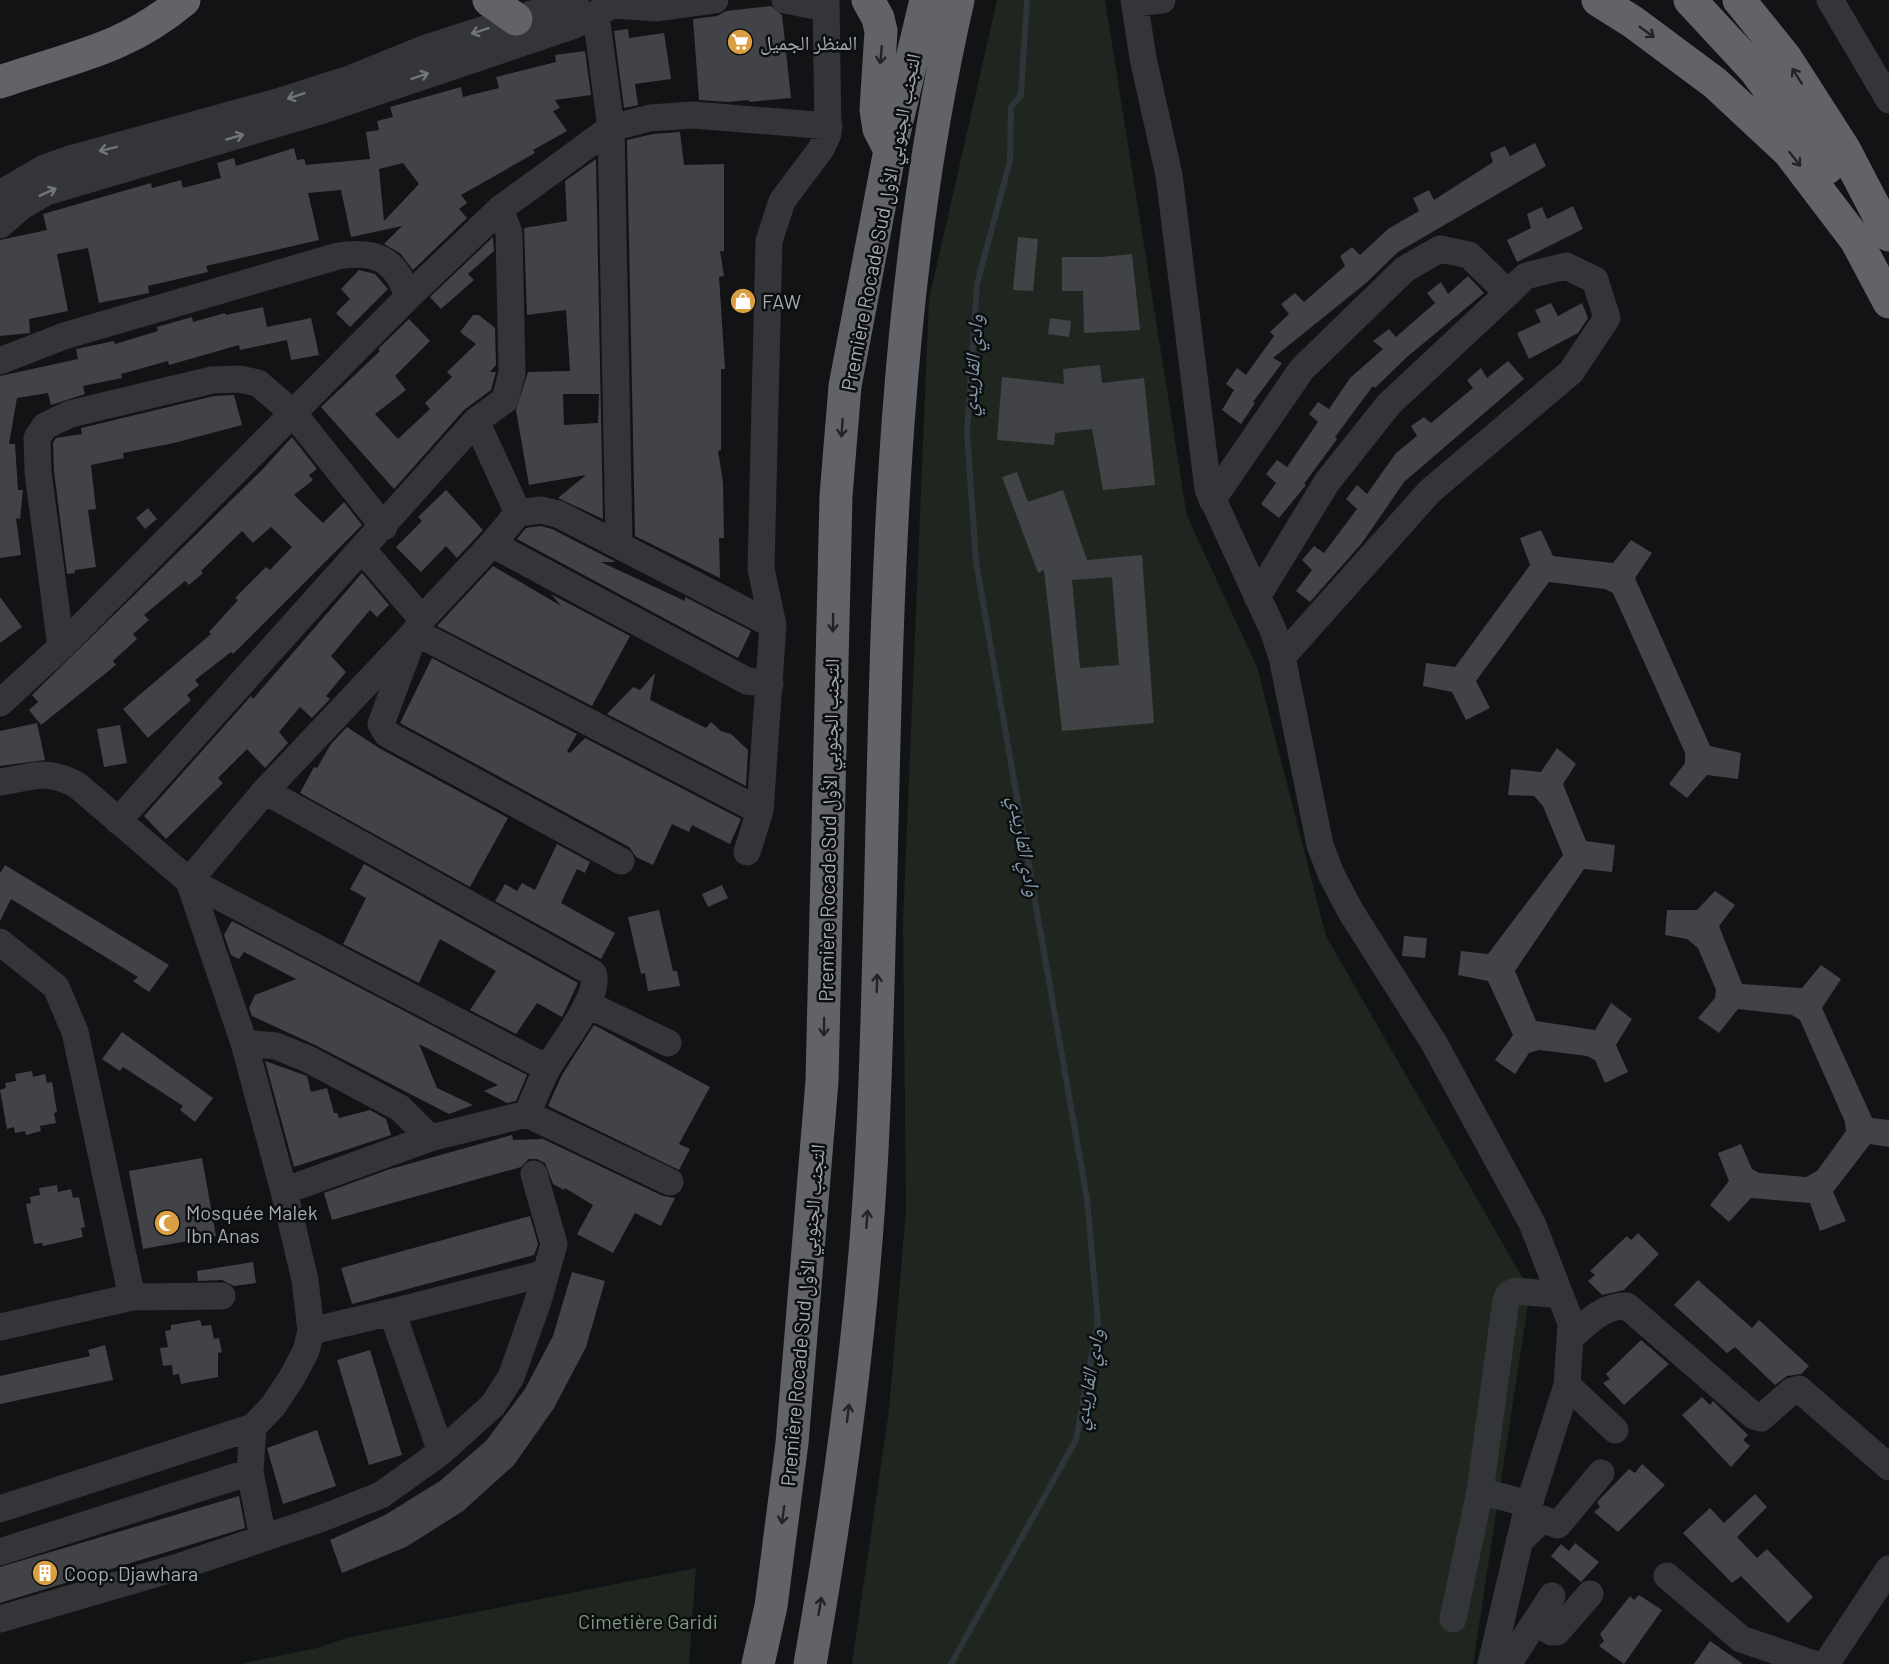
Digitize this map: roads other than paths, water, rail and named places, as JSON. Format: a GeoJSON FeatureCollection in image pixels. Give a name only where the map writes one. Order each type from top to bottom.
{"type":"FeatureCollection","features":[{"type":"Feature","properties":{"kind":"highway"},"geometry":{"type":"LineString","coordinates":[[0,82],[66,62],[125,39],[184,0]]}},
{"type":"Feature","properties":{"kind":"highway"},"geometry":{"type":"LineString","coordinates":[[489,0],[516,19]]}},
{"type":"Feature","properties":{"kind":"highway"},"geometry":{"type":"LineString","coordinates":[[868,0],[878,18],[881,31],[876,120],[890,150]]}},
{"type":"Feature","properties":{"kind":"highway","name":"Première Rocade Sud التجنب الجنوبي الأول"},"geometry":{"type":"LineString","coordinates":[[758,1664],[771,1606],[792,1443],[822,1081],[836,496],[845,386],[890,150],[926,0]]}},
{"type":"Feature","properties":{"kind":"highway","name":"Première Rocade Sud التجنب الجنوبي الأول"},"geometry":{"type":"LineString","coordinates":[[810,1664],[831,1542],[851,1388],[866,1240],[873,1131],[890,527],[901,382],[922,201],[958,0]]}},
{"type":"Feature","properties":{"kind":"highway"},"geometry":{"type":"LineString","coordinates":[[1599,0],[1674,51],[1753,116],[1876,234]]}},
{"type":"Feature","properties":{"kind":"highway"},"geometry":{"type":"LineString","coordinates":[[1690,0],[1755,70],[1827,169],[1858,195],[1876,234]]}},
{"type":"Feature","properties":{"kind":"highway"},"geometry":{"type":"LineString","coordinates":[[1739,0],[1785,57],[1844,149],[1876,234],[1889,302]]}},
{"type":"Feature","properties":{"kind":"highway"},"geometry":{"type":"LineString","coordinates":[[0,56],[66,62]]}},
{"type":"Feature","properties":{"kind":"street"},"geometry":{"type":"LineString","coordinates":[[0,194],[44,168],[70,159],[277,102],[516,19],[601,5],[657,8],[716,0]]}},
{"type":"Feature","properties":{"kind":"street"},"geometry":{"type":"LineString","coordinates":[[1162,0],[1135,1],[1143,58],[1169,175],[1208,489],[1273,630],[1282,657],[1320,845],[1331,874],[1351,912],[1440,1054],[1532,1223],[1571,1323],[1567,1385],[1529,1504],[1491,1664]]}},
{"type":"Feature","properties":{"kind":"street"},"geometry":{"type":"LineString","coordinates":[[1830,0],[1889,100]]}},
{"type":"Feature","properties":{"kind":"street"},"geometry":{"type":"LineString","coordinates":[[747,852],[760,812],[773,625],[761,569],[769,241],[782,201],[821,149],[829,126],[811,2]]}},
{"type":"Feature","properties":{"kind":"street"},"geometry":{"type":"LineString","coordinates":[[601,5],[611,128],[619,544]]}},
{"type":"Feature","properties":{"kind":"street"},"geometry":{"type":"LineString","coordinates":[[0,225],[46,192],[76,181],[320,111],[572,26],[601,5]]}},
{"type":"Feature","properties":{"kind":"street"},"geometry":{"type":"LineString","coordinates":[[0,703],[61,647],[408,297],[500,209],[611,128],[650,118],[693,115],[829,126]]}},
{"type":"Feature","properties":{"kind":"street"},"geometry":{"type":"LineString","coordinates":[[118,821],[384,527],[476,421],[505,400],[512,373],[510,243],[509,232],[500,209]]}},
{"type":"Feature","properties":{"kind":"street"},"geometry":{"type":"LineString","coordinates":[[1212,500],[1302,369],[1405,269],[1440,249],[1469,255],[1508,293]]}},
{"type":"Feature","properties":{"kind":"street"},"geometry":{"type":"LineString","coordinates":[[0,361],[63,336],[338,256],[360,253],[381,259],[397,272],[408,297]]}},
{"type":"Feature","properties":{"kind":"street"},"geometry":{"type":"LineString","coordinates":[[1257,597],[1327,482],[1389,404],[1526,276],[1566,266],[1595,280],[1606,318],[1571,372],[1430,491],[1282,657]]}},
{"type":"Feature","properties":{"kind":"street"},"geometry":{"type":"LineString","coordinates":[[61,647],[38,472],[37,438],[45,426],[70,414],[212,380],[239,379],[258,383],[293,413],[384,527]]}},
{"type":"Feature","properties":{"kind":"street"},"geometry":{"type":"LineString","coordinates":[[476,421],[518,513]]}},
{"type":"Feature","properties":{"kind":"street"},"geometry":{"type":"LineString","coordinates":[[189,881],[266,791],[518,513],[540,510],[558,514],[773,625]]}},
{"type":"Feature","properties":{"kind":"street"},"geometry":{"type":"LineString","coordinates":[[492,544],[747,681],[770,684]]}},
{"type":"Feature","properties":{"kind":"street"},"geometry":{"type":"LineString","coordinates":[[363,550],[418,625],[760,812]]}},
{"type":"Feature","properties":{"kind":"street"},"geometry":{"type":"LineString","coordinates":[[418,625],[384,708],[381,723],[387,734],[621,861]]}},
{"type":"Feature","properties":{"kind":"street"},"geometry":{"type":"LineString","coordinates":[[0,782],[43,774],[58,775],[77,785],[189,881],[547,1068]]}},
{"type":"Feature","properties":{"kind":"street"},"geometry":{"type":"LineString","coordinates":[[266,791],[593,973],[595,987],[588,1004],[547,1068],[527,1114]]}},
{"type":"Feature","properties":{"kind":"street"},"geometry":{"type":"LineString","coordinates":[[0,1509],[253,1427],[273,1406],[306,1351],[311,1331],[305,1280],[284,1191],[244,1043],[189,881]]}},
{"type":"Feature","properties":{"kind":"street"},"geometry":{"type":"LineString","coordinates":[[0,942],[56,987],[66,1007],[75,1032],[132,1297]]}},
{"type":"Feature","properties":{"kind":"street"},"geometry":{"type":"LineString","coordinates":[[588,1004],[668,1043]]}},
{"type":"Feature","properties":{"kind":"street"},"geometry":{"type":"LineString","coordinates":[[244,1043],[276,1046],[297,1053],[400,1108],[430,1138]]}},
{"type":"Feature","properties":{"kind":"street"},"geometry":{"type":"LineString","coordinates":[[284,1191],[430,1138],[527,1114],[670,1182]]}},
{"type":"Feature","properties":{"kind":"street"},"geometry":{"type":"LineString","coordinates":[[0,1619],[175,1568],[320,1520],[381,1495],[441,1452],[493,1405],[511,1377],[546,1273],[554,1244],[534,1174]]}},
{"type":"Feature","properties":{"kind":"street"},"geometry":{"type":"LineString","coordinates":[[311,1331],[546,1273]]}},
{"type":"Feature","properties":{"kind":"street"},"geometry":{"type":"LineString","coordinates":[[1453,1618],[1480,1491],[1506,1300],[1509,1294],[1516,1291],[1560,1295]]}},
{"type":"Feature","properties":{"kind":"street"},"geometry":{"type":"LineString","coordinates":[[0,1327],[132,1297],[222,1296]]}},
{"type":"Feature","properties":{"kind":"street"},"geometry":{"type":"LineString","coordinates":[[1570,1338],[1595,1316],[1618,1305],[1627,1306],[1754,1416],[1761,1418],[1792,1391],[1799,1389],[1889,1467]]}},
{"type":"Feature","properties":{"kind":"street"},"geometry":{"type":"LineString","coordinates":[[392,1312],[441,1452]]}},
{"type":"Feature","properties":{"kind":"street"},"geometry":{"type":"LineString","coordinates":[[1567,1385],[1615,1430]]}},
{"type":"Feature","properties":{"kind":"street"},"geometry":{"type":"LineString","coordinates":[[253,1427],[250,1472],[263,1538]]}},
{"type":"Feature","properties":{"kind":"street"},"geometry":{"type":"LineString","coordinates":[[0,1552],[250,1472]]}},
{"type":"Feature","properties":{"kind":"street"},"geometry":{"type":"LineString","coordinates":[[1519,1542],[1542,1519],[1558,1525],[1601,1473]]}},
{"type":"Feature","properties":{"kind":"street"},"geometry":{"type":"LineString","coordinates":[[1480,1491],[1529,1504]]}},
{"type":"Feature","properties":{"kind":"street"},"geometry":{"type":"LineString","coordinates":[[1826,1664],[1889,1569]]}},
{"type":"Feature","properties":{"kind":"street"},"geometry":{"type":"LineString","coordinates":[[1667,1576],[1741,1639],[1814,1664]]}},
{"type":"Feature","properties":{"kind":"street"},"geometry":{"type":"LineString","coordinates":[[1535,1622],[1552,1632],[1557,1632],[1590,1594]]}},
{"type":"Feature","properties":{"kind":"street"},"geometry":{"type":"LineString","coordinates":[[1508,1664],[1551,1596]]}},
{"type":"Feature","properties":{"kind":"waterway","name":"وادي القاريدي"},"geometry":{"type":"LineString","coordinates":[[951,1664],[1076,1440],[1098,1322],[1087,1199],[976,562],[967,432],[977,284],[1010,161],[1011,107],[1021,95],[1027,0]]}},
{"type":"Feature","properties":{"kind":"place","name":"المنظر الجميل"},"geometry":{"type":"Point","coordinates":[740,42]}},
{"type":"Feature","properties":{"kind":"place","name":"FAW"},"geometry":{"type":"Point","coordinates":[743,301]}},
{"type":"Feature","properties":{"kind":"place","name":"Mosquée Malek Ibn Anas"},"geometry":{"type":"Point","coordinates":[167,1223]}},
{"type":"Feature","properties":{"kind":"place","name":"Coop. Djawhara"},"geometry":{"type":"Point","coordinates":[45,1573]}},
{"type":"Feature","properties":{"kind":"park label","name":"Cimetière Garidi"},"geometry":{"type":"Point","coordinates":[648,1621]}}]}
